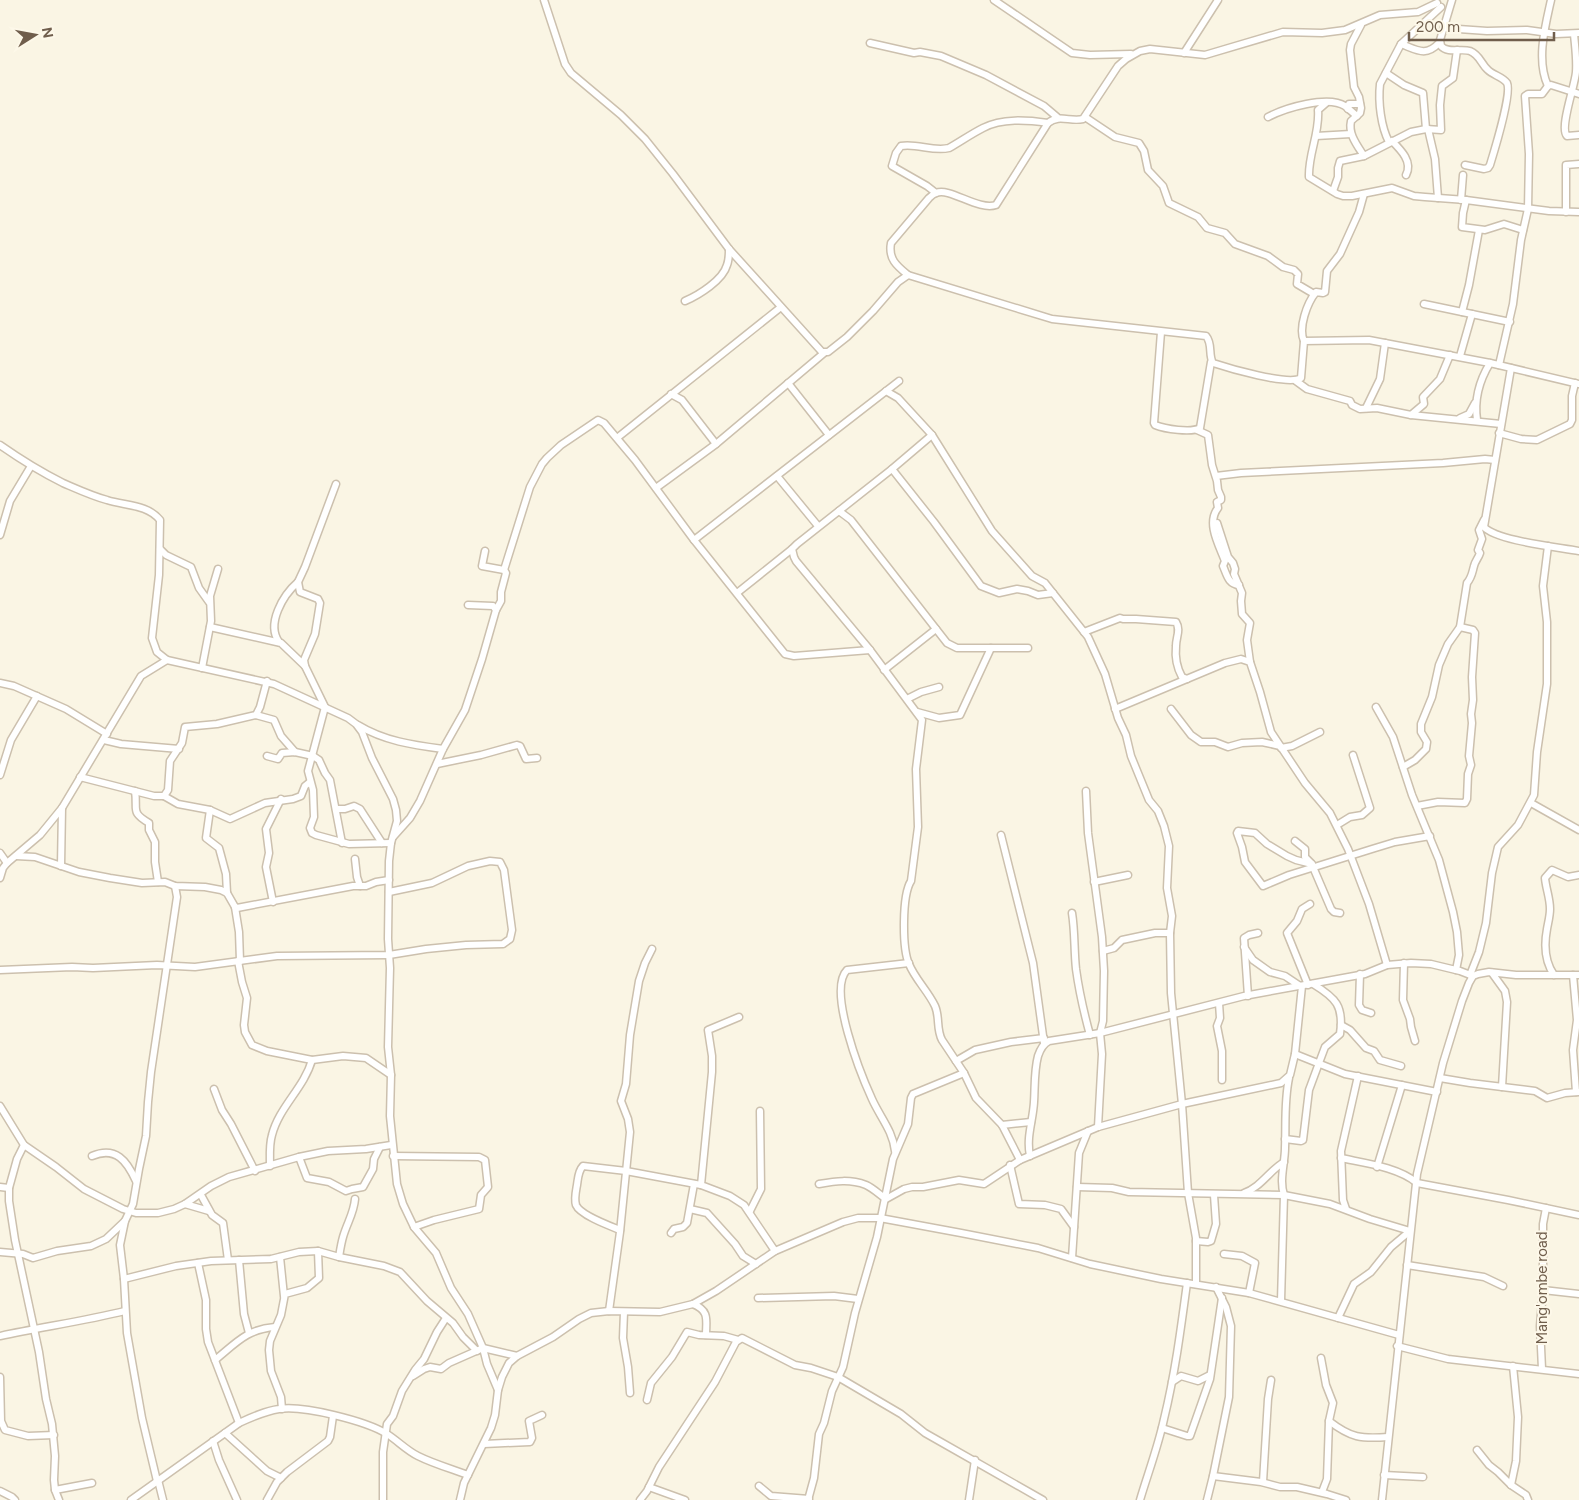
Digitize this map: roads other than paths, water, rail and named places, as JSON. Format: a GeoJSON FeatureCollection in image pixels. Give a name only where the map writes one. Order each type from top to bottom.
{"type":"FeatureCollection","features":[{"type":"Feature","properties":{"kind":"street"},"geometry":{"type":"LineString","coordinates":[[544,0],[565,64],[571,73],[621,115],[645,139],[729,249],[820,351],[824,353]]}},
{"type":"Feature","properties":{"kind":"street"},"geometry":{"type":"LineString","coordinates":[[994,0],[1072,54],[1090,56],[1134,53],[1150,49],[1205,55],[1283,32],[1322,33],[1340,31],[1361,25],[1370,18],[1380,15],[1418,12],[1439,5],[1401,44],[1380,84],[1384,126],[1390,142],[1401,150],[1408,165],[1409,170],[1406,176]]}},
{"type":"Feature","properties":{"kind":"street"},"geometry":{"type":"LineString","coordinates":[[1184,53],[1218,0]]}},
{"type":"Feature","properties":{"kind":"street"},"geometry":{"type":"LineString","coordinates":[[1401,44],[1425,52],[1433,50],[1439,43],[1452,0]]}},
{"type":"Feature","properties":{"kind":"street"},"geometry":{"type":"LineString","coordinates":[[1548,86],[1545,80],[1543,65],[1544,33],[1551,0]]}},
{"type":"Feature","properties":{"kind":"street"},"geometry":{"type":"LineString","coordinates":[[1361,25],[1351,44],[1350,50],[1354,87],[1361,111],[1351,121],[1351,134],[1364,156]]}},
{"type":"Feature","properties":{"kind":"street"},"geometry":{"type":"LineString","coordinates":[[1444,28],[1576,33],[1576,92],[1566,115],[1564,131],[1567,136],[1579,135]]}},
{"type":"Feature","properties":{"kind":"street"},"geometry":{"type":"LineString","coordinates":[[1439,43],[1442,49],[1470,51],[1478,56],[1487,69],[1504,80],[1508,87],[1501,128],[1490,165],[1484,169],[1465,165]]}},
{"type":"Feature","properties":{"kind":"street"},"geometry":{"type":"LineString","coordinates":[[870,44],[914,53],[920,52],[941,56],[986,75],[1040,104],[1057,117],[1075,120],[1085,117],[1114,71],[1134,53]]}},
{"type":"Feature","properties":{"kind":"street"},"geometry":{"type":"LineString","coordinates":[[1333,191],[1338,176],[1339,162],[1364,156],[1411,132],[1427,129],[1439,130],[1441,128],[1441,93],[1443,84],[1453,78],[1457,50]]}},
{"type":"Feature","properties":{"kind":"street"},"geometry":{"type":"LineString","coordinates":[[1386,73],[1404,86],[1423,93],[1427,129],[1436,164],[1438,198]]}},
{"type":"Feature","properties":{"kind":"street"},"geometry":{"type":"LineString","coordinates":[[1548,86],[1576,92]]}},
{"type":"Feature","properties":{"kind":"street"},"geometry":{"type":"LineString","coordinates":[[1499,365],[1510,322],[1523,230],[1528,209],[1529,154],[1525,96],[1528,94],[1542,94],[1548,86]]}},
{"type":"Feature","properties":{"kind":"street"},"geometry":{"type":"LineString","coordinates":[[1268,117],[1305,104],[1326,103],[1343,105],[1358,116]]}},
{"type":"Feature","properties":{"kind":"street"},"geometry":{"type":"LineString","coordinates":[[1326,103],[1318,110],[1319,122],[1310,155],[1309,178],[1337,194],[1343,196],[1364,194],[1392,188],[1414,196],[1464,200],[1528,209],[1579,212]]}},
{"type":"Feature","properties":{"kind":"street"},"geometry":{"type":"LineString","coordinates":[[1348,109],[1349,104],[1360,104]]}},
{"type":"Feature","properties":{"kind":"street"},"geometry":{"type":"LineString","coordinates":[[1048,123],[1017,120],[990,125],[949,148],[943,149],[936,150],[910,145],[901,146],[896,153],[892,166],[936,193],[948,194],[983,205],[996,205],[1048,123],[1057,117]]}},
{"type":"Feature","properties":{"kind":"street"},"geometry":{"type":"LineString","coordinates":[[1085,117],[1118,138],[1139,144],[1144,151],[1148,170],[1163,186],[1169,203],[1198,217],[1207,228],[1225,233],[1235,244],[1242,248],[1268,256],[1283,267],[1294,270],[1298,274],[1297,284],[1314,294],[1325,292],[1327,272],[1338,258],[1359,212],[1364,194]]}},
{"type":"Feature","properties":{"kind":"street"},"geometry":{"type":"LineString","coordinates":[[1316,136],[1351,134]]}},
{"type":"Feature","properties":{"kind":"street"},"geometry":{"type":"LineString","coordinates":[[1566,212],[1566,165],[1579,164]]}},
{"type":"Feature","properties":{"kind":"street"},"geometry":{"type":"LineString","coordinates":[[1463,175],[1462,227],[1488,230],[1501,224],[1523,230]]}},
{"type":"Feature","properties":{"kind":"street"},"geometry":{"type":"LineString","coordinates":[[936,193],[929,198],[891,243],[891,257],[908,275],[1052,319],[1206,336],[1210,341],[1211,362],[1201,426],[1198,430]]}},
{"type":"Feature","properties":{"kind":"street"},"geometry":{"type":"LineString","coordinates":[[1462,312],[1479,230]]}},
{"type":"Feature","properties":{"kind":"street"},"geometry":{"type":"LineString","coordinates":[[685,300],[699,294],[725,271],[728,265],[729,249]]}},
{"type":"Feature","properties":{"kind":"street"},"geometry":{"type":"LineString","coordinates":[[656,488],[716,444],[824,353],[847,337],[873,312],[898,282],[908,275]]}},
{"type":"Feature","properties":{"kind":"street"},"geometry":{"type":"LineString","coordinates":[[1296,381],[1302,376],[1304,341],[1302,334],[1314,294]]}},
{"type":"Feature","properties":{"kind":"street"},"geometry":{"type":"LineString","coordinates":[[1424,304],[1510,322]]}},
{"type":"Feature","properties":{"kind":"street"},"geometry":{"type":"LineString","coordinates":[[617,438],[781,307]]}},
{"type":"Feature","properties":{"kind":"street"},"geometry":{"type":"LineString","coordinates":[[1460,356],[1472,314]]}},
{"type":"Feature","properties":{"kind":"street"},"geometry":{"type":"LineString","coordinates":[[1161,332],[1154,423],[1157,426],[1198,430],[1208,435],[1212,465],[1218,490],[1222,498],[1217,502],[1218,508],[1214,515],[1226,552],[1233,563],[1234,574],[1242,593],[1242,614],[1250,623],[1247,639],[1250,662],[1270,732],[1338,825],[1369,904],[1387,964]]}},
{"type":"Feature","properties":{"kind":"street"},"geometry":{"type":"LineString","coordinates":[[1304,341],[1369,340],[1490,362],[1577,383],[1572,396],[1572,420],[1570,424],[1537,440],[1522,439],[1500,433]]}},
{"type":"Feature","properties":{"kind":"street"},"geometry":{"type":"LineString","coordinates":[[1366,408],[1380,379],[1385,344]]}},
{"type":"Feature","properties":{"kind":"street"},"geometry":{"type":"LineString","coordinates":[[1411,415],[1424,404],[1424,396],[1440,379],[1450,355]]}},
{"type":"Feature","properties":{"kind":"street"},"geometry":{"type":"LineString","coordinates":[[1211,362],[1250,374],[1296,381],[1307,389],[1347,400],[1360,409],[1377,408],[1411,415],[1477,420],[1501,424]]}},
{"type":"Feature","properties":{"kind":"street"},"geometry":{"type":"LineString","coordinates":[[1458,419],[1469,414],[1490,362]]}},
{"type":"Feature","properties":{"kind":"street"},"geometry":{"type":"LineString","coordinates":[[1511,368],[1484,527],[1491,532],[1507,537],[1579,552]]}},
{"type":"Feature","properties":{"kind":"street"},"geometry":{"type":"LineString","coordinates":[[694,540],[899,381]]}},
{"type":"Feature","properties":{"kind":"street"},"geometry":{"type":"LineString","coordinates":[[788,383],[829,435]]}},
{"type":"Feature","properties":{"kind":"street"},"geometry":{"type":"LineString","coordinates":[[886,391],[898,398],[932,435],[992,531],[1016,560],[1032,576],[1042,581],[1053,593],[1084,632],[1103,669],[1120,724],[1126,735],[1131,756],[1149,800],[1158,811],[1164,824],[1169,844],[1167,888],[1172,916],[1170,933],[1170,993],[1174,1015],[1188,1193],[1196,1241],[1196,1284]]}},
{"type":"Feature","properties":{"kind":"street"},"geometry":{"type":"LineString","coordinates":[[671,394],[682,400],[716,444]]}},
{"type":"Feature","properties":{"kind":"street"},"geometry":{"type":"LineString","coordinates":[[1475,402],[1477,420]]}},
{"type":"Feature","properties":{"kind":"street"},"geometry":{"type":"LineString","coordinates":[[336,484],[305,567],[298,582],[285,595],[275,620],[274,632],[279,642],[305,666],[325,707],[308,771],[313,790],[314,817],[310,830],[316,835],[358,845],[392,841],[415,808],[443,749],[465,710],[496,610],[501,601],[501,592],[506,575],[504,570],[530,487],[547,458],[561,445],[597,421],[604,423],[617,438],[694,540],[787,656],[870,650]]}},
{"type":"Feature","properties":{"kind":"street"},"geometry":{"type":"LineString","coordinates":[[737,593],[932,435]]}},
{"type":"Feature","properties":{"kind":"street"},"geometry":{"type":"LineString","coordinates":[[0,445],[31,466],[64,483],[106,500],[144,508],[160,520],[160,550],[152,638],[157,652],[167,660],[267,682],[292,690],[348,718],[371,733],[392,741],[443,749]]}},
{"type":"Feature","properties":{"kind":"street"},"geometry":{"type":"LineString","coordinates":[[1216,476],[1485,459],[1495,460]]}},
{"type":"Feature","properties":{"kind":"street"},"geometry":{"type":"LineString","coordinates":[[0,535],[7,508],[31,466]]}},
{"type":"Feature","properties":{"kind":"street"},"geometry":{"type":"LineString","coordinates":[[892,469],[981,586],[999,593],[1017,589],[1038,595],[1053,593]]}},
{"type":"Feature","properties":{"kind":"street"},"geometry":{"type":"LineString","coordinates":[[778,476],[818,526]]}},
{"type":"Feature","properties":{"kind":"street"},"geometry":{"type":"LineString","coordinates":[[839,511],[850,520],[947,644],[957,648],[1028,648]]}},
{"type":"Feature","properties":{"kind":"street"},"geometry":{"type":"LineString","coordinates":[[1403,767],[1415,760],[1426,749],[1426,740],[1421,732],[1422,720],[1432,697],[1438,665],[1448,644],[1460,627],[1467,583],[1471,578],[1474,565],[1480,553],[1478,550],[1482,538],[1479,530],[1484,520]]}},
{"type":"Feature","properties":{"kind":"street"},"geometry":{"type":"LineString","coordinates":[[1382,1500],[1410,1231],[1423,1147],[1454,1024],[1471,976],[1486,923],[1492,873],[1498,847],[1518,826],[1534,795],[1537,752],[1547,684],[1547,622],[1543,586],[1548,546]]}},
{"type":"Feature","properties":{"kind":"street"},"geometry":{"type":"LineString","coordinates":[[792,549],[796,561],[870,650],[917,712],[922,723],[916,769],[918,827],[911,881],[907,886],[905,903],[905,940],[909,963],[935,1006],[940,1036],[964,1073],[976,1098],[1002,1125],[1020,1160]]}},
{"type":"Feature","properties":{"kind":"street"},"geometry":{"type":"LineString","coordinates":[[160,550],[166,556],[191,567],[199,588],[209,602],[211,612],[210,627],[202,668]]}},
{"type":"Feature","properties":{"kind":"street"},"geometry":{"type":"LineString","coordinates":[[485,551],[482,566],[504,570]]}},
{"type":"Feature","properties":{"kind":"street"},"geometry":{"type":"LineString","coordinates":[[209,602],[218,569]]}},
{"type":"Feature","properties":{"kind":"street"},"geometry":{"type":"LineString","coordinates":[[298,582],[300,592],[318,599],[320,603],[315,634],[304,660],[305,666]]}},
{"type":"Feature","properties":{"kind":"street"},"geometry":{"type":"LineString","coordinates":[[468,606],[491,605],[496,610]]}},
{"type":"Feature","properties":{"kind":"street"},"geometry":{"type":"LineString","coordinates":[[1084,632],[1120,618],[1123,620],[1176,622],[1179,629],[1176,645],[1178,666],[1182,676],[1187,678]]}},
{"type":"Feature","properties":{"kind":"street"},"geometry":{"type":"LineString","coordinates":[[210,627],[279,642]]}},
{"type":"Feature","properties":{"kind":"street"},"geometry":{"type":"LineString","coordinates":[[1417,806],[1438,802],[1460,804],[1467,800],[1468,774],[1471,765],[1469,755],[1473,700],[1472,665],[1474,634],[1473,630],[1460,627]]}},
{"type":"Feature","properties":{"kind":"street"},"geometry":{"type":"LineString","coordinates":[[884,670],[936,629]]}},
{"type":"Feature","properties":{"kind":"street"},"geometry":{"type":"LineString","coordinates":[[917,712],[939,718],[960,715],[991,648]]}},
{"type":"Feature","properties":{"kind":"street"},"geometry":{"type":"LineString","coordinates":[[1115,709],[1237,659],[1244,659],[1250,662]]}},
{"type":"Feature","properties":{"kind":"street"},"geometry":{"type":"LineString","coordinates":[[0,878],[7,863],[40,835],[62,808],[141,676],[167,660]]}},
{"type":"Feature","properties":{"kind":"street"},"geometry":{"type":"LineString","coordinates":[[256,715],[267,682]]}},
{"type":"Feature","properties":{"kind":"street"},"geometry":{"type":"LineString","coordinates":[[0,683],[14,686],[66,708],[106,737],[121,744],[179,749]]}},
{"type":"Feature","properties":{"kind":"street"},"geometry":{"type":"LineString","coordinates":[[907,699],[921,692],[939,688]]}},
{"type":"Feature","properties":{"kind":"street"},"geometry":{"type":"LineString","coordinates":[[0,775],[11,740],[38,696]]}},
{"type":"Feature","properties":{"kind":"street"},"geometry":{"type":"LineString","coordinates":[[1376,707],[1393,737],[1417,806],[1439,860],[1454,917],[1459,952],[1456,970]]}},
{"type":"Feature","properties":{"kind":"street"},"geometry":{"type":"LineString","coordinates":[[1170,709],[1191,735],[1201,742],[1216,742],[1228,747],[1242,743],[1260,742],[1281,747],[1301,742],[1320,732]]}},
{"type":"Feature","properties":{"kind":"street"},"geometry":{"type":"LineString","coordinates":[[164,796],[168,790],[170,761],[183,740],[185,727],[217,724],[256,715],[274,720],[281,736],[295,752]]}},
{"type":"Feature","properties":{"kind":"street"},"geometry":{"type":"LineString","coordinates":[[356,724],[366,740],[372,758],[387,786],[396,810],[397,821],[389,861],[390,968],[388,1047],[391,1076],[390,1116],[392,1145],[400,1197],[414,1227],[441,1263],[451,1288],[468,1314],[480,1349],[498,1390]]}},
{"type":"Feature","properties":{"kind":"street"},"geometry":{"type":"LineString","coordinates":[[437,764],[482,755],[517,745],[520,746],[526,759],[537,758]]}},
{"type":"Feature","properties":{"kind":"street"},"geometry":{"type":"LineString","coordinates":[[267,756],[278,759],[282,753],[295,752],[313,756],[319,760],[330,779],[342,842]]}},
{"type":"Feature","properties":{"kind":"street"},"geometry":{"type":"LineString","coordinates":[[1338,825],[1350,817],[1362,815],[1370,808],[1353,755]]}},
{"type":"Feature","properties":{"kind":"street"},"geometry":{"type":"LineString","coordinates":[[80,777],[154,796],[164,796],[178,804],[210,810],[230,819],[265,802],[293,799],[301,796],[305,786],[310,782]]}},
{"type":"Feature","properties":{"kind":"street"},"geometry":{"type":"LineString","coordinates":[[135,791],[136,811],[142,820],[150,823],[149,830],[156,842],[155,862],[158,882]]}},
{"type":"Feature","properties":{"kind":"street"},"geometry":{"type":"LineString","coordinates":[[1086,791],[1088,834],[1103,951],[1103,1017],[1100,1034],[1101,1060],[1098,1127]]}},
{"type":"Feature","properties":{"kind":"street"},"geometry":{"type":"LineString","coordinates":[[273,902],[266,864],[269,854],[266,830],[281,799]]}},
{"type":"Feature","properties":{"kind":"street"},"geometry":{"type":"LineString","coordinates":[[1531,803],[1579,830]]}},
{"type":"Feature","properties":{"kind":"street"},"geometry":{"type":"LineString","coordinates":[[336,810],[354,806],[360,809],[382,843]]}},
{"type":"Feature","properties":{"kind":"street"},"geometry":{"type":"LineString","coordinates":[[61,866],[62,808]]}},
{"type":"Feature","properties":{"kind":"street"},"geometry":{"type":"LineString","coordinates":[[210,810],[206,838],[219,848],[226,874],[227,893],[235,907],[239,932],[239,961],[242,982],[248,1002],[244,1025],[245,1032],[252,1045],[267,1052],[312,1060],[343,1056],[366,1058],[391,1076]]}},
{"type":"Feature","properties":{"kind":"street"},"geometry":{"type":"LineString","coordinates":[[1314,866],[1287,856],[1267,844],[1255,833],[1237,832],[1245,862],[1263,886],[1314,866],[1396,842],[1430,836]]}},
{"type":"Feature","properties":{"kind":"street"},"geometry":{"type":"LineString","coordinates":[[1001,835],[1033,963],[1044,1041],[1036,1068],[1034,1103],[1028,1141],[1030,1156]]}},
{"type":"Feature","properties":{"kind":"street"},"geometry":{"type":"LineString","coordinates":[[1295,841],[1305,850],[1306,857],[1314,866],[1331,909],[1334,912],[1340,913]]}},
{"type":"Feature","properties":{"kind":"street"},"geometry":{"type":"LineString","coordinates":[[0,853],[7,863]]}},
{"type":"Feature","properties":{"kind":"street"},"geometry":{"type":"LineString","coordinates":[[16,856],[35,857],[61,866],[110,878],[142,883],[165,882],[175,886],[205,887],[227,893]]}},
{"type":"Feature","properties":{"kind":"street"},"geometry":{"type":"LineString","coordinates":[[355,860],[360,886]]}},
{"type":"Feature","properties":{"kind":"street"},"geometry":{"type":"LineString","coordinates":[[0,970],[168,965],[195,967],[283,955],[389,955],[466,945],[503,944],[510,939],[512,930],[504,870],[500,862],[490,861],[468,866],[432,883],[389,892]]}},
{"type":"Feature","properties":{"kind":"street"},"geometry":{"type":"LineString","coordinates":[[1554,975],[1546,959],[1546,931],[1550,912],[1549,894],[1545,878],[1552,870],[1568,877],[1579,875]]}},
{"type":"Feature","properties":{"kind":"street"},"geometry":{"type":"LineString","coordinates":[[1094,882],[1128,875]]}},
{"type":"Feature","properties":{"kind":"street"},"geometry":{"type":"LineString","coordinates":[[235,907],[273,902],[342,888],[366,886],[389,880]]}},
{"type":"Feature","properties":{"kind":"street"},"geometry":{"type":"LineString","coordinates":[[0,1252],[33,1258],[57,1251],[91,1246],[106,1239],[125,1220],[130,1212],[146,1136],[149,1094],[177,897],[175,886]]}},
{"type":"Feature","properties":{"kind":"street"},"geometry":{"type":"LineString","coordinates":[[1281,1301],[1285,1103],[1306,985],[1287,933],[1297,920],[1302,909],[1310,904]]}},
{"type":"Feature","properties":{"kind":"street"},"geometry":{"type":"LineString","coordinates":[[1072,913],[1076,968],[1090,1035]]}},
{"type":"Feature","properties":{"kind":"street"},"geometry":{"type":"LineString","coordinates":[[1103,951],[1114,948],[1122,940],[1156,933],[1170,933]]}},
{"type":"Feature","properties":{"kind":"street"},"geometry":{"type":"LineString","coordinates":[[1248,996],[1245,936],[1258,933]]}},
{"type":"Feature","properties":{"kind":"street"},"geometry":{"type":"LineString","coordinates":[[1244,946],[1253,960],[1271,973],[1285,976],[1329,994],[1337,1002],[1340,1013],[1340,1034],[1325,1047],[1309,1090],[1303,1140],[1285,1139]]}},
{"type":"Feature","properties":{"kind":"street"},"geometry":{"type":"LineString","coordinates":[[609,1311],[620,1230],[630,1126],[621,1101],[626,1084],[630,1035],[639,981],[652,949]]}},
{"type":"Feature","properties":{"kind":"street"},"geometry":{"type":"LineString","coordinates":[[895,1153],[893,1138],[872,1100],[857,1062],[846,1025],[840,987],[843,975],[847,970],[909,963]]}},
{"type":"Feature","properties":{"kind":"street"},"geometry":{"type":"LineString","coordinates":[[1404,963],[1403,1000],[1410,1019],[1415,1042]]}},
{"type":"Feature","properties":{"kind":"street"},"geometry":{"type":"LineString","coordinates":[[956,1061],[973,1050],[1005,1043],[1044,1041],[1100,1034],[1219,1002],[1360,974],[1387,964],[1431,964],[1471,976],[1492,972],[1516,975],[1576,975],[1576,1013],[1573,1050],[1578,1092],[1547,1098],[1535,1091],[1440,1078]]}},
{"type":"Feature","properties":{"kind":"street"},"geometry":{"type":"LineString","coordinates":[[1492,972],[1505,991],[1507,1002],[1502,1087]]}},
{"type":"Feature","properties":{"kind":"street"},"geometry":{"type":"LineString","coordinates":[[1360,974],[1359,1005],[1362,1010],[1371,1013]]}},
{"type":"Feature","properties":{"kind":"street"},"geometry":{"type":"LineString","coordinates":[[1219,1002],[1220,1018],[1217,1026],[1222,1051],[1222,1080]]}},
{"type":"Feature","properties":{"kind":"street"},"geometry":{"type":"LineString","coordinates":[[671,1233],[674,1229],[687,1224],[697,1184],[712,1072],[712,1056],[708,1031],[739,1017]]}},
{"type":"Feature","properties":{"kind":"street"},"geometry":{"type":"LineString","coordinates":[[1341,1025],[1350,1030],[1366,1048],[1374,1051],[1380,1060],[1401,1066]]}},
{"type":"Feature","properties":{"kind":"street"},"geometry":{"type":"LineString","coordinates":[[1294,1054],[1318,1062],[1337,1072],[1437,1092]]}},
{"type":"Feature","properties":{"kind":"street"},"geometry":{"type":"LineString","coordinates":[[270,1166],[272,1134],[288,1104],[304,1080],[312,1060]]}},
{"type":"Feature","properties":{"kind":"street"},"geometry":{"type":"LineString","coordinates":[[759,1486],[770,1496],[808,1499],[814,1478],[819,1434],[843,1367],[858,1299],[874,1251],[895,1153],[908,1124],[911,1098],[913,1094],[964,1073]]}},
{"type":"Feature","properties":{"kind":"street"},"geometry":{"type":"LineString","coordinates":[[1346,1209],[1343,1200],[1341,1158],[1343,1140],[1358,1076]]}},
{"type":"Feature","properties":{"kind":"street"},"geometry":{"type":"LineString","coordinates":[[886,1199],[901,1190],[912,1187],[924,1187],[960,1180],[979,1184],[987,1183],[1010,1165],[1098,1127],[1182,1104],[1272,1086],[1281,1083],[1289,1077]]}},
{"type":"Feature","properties":{"kind":"street"},"geometry":{"type":"LineString","coordinates":[[1378,1166],[1402,1084]]}},
{"type":"Feature","properties":{"kind":"street"},"geometry":{"type":"LineString","coordinates":[[214,1089],[222,1110],[255,1171]]}},
{"type":"Feature","properties":{"kind":"street"},"geometry":{"type":"LineString","coordinates":[[0,1106],[24,1146],[56,1167],[84,1189],[130,1212],[158,1213],[185,1204],[201,1195],[211,1186],[230,1177],[299,1158],[328,1151],[366,1149],[392,1145]]}},
{"type":"Feature","properties":{"kind":"street"},"geometry":{"type":"LineString","coordinates":[[750,1211],[761,1189],[760,1111]]}},
{"type":"Feature","properties":{"kind":"street"},"geometry":{"type":"LineString","coordinates":[[1002,1125],[1031,1122]]}},
{"type":"Feature","properties":{"kind":"street"},"geometry":{"type":"LineString","coordinates":[[1072,1258],[1079,1150],[1088,1131]]}},
{"type":"Feature","properties":{"kind":"street"},"geometry":{"type":"LineString","coordinates":[[24,1146],[17,1159],[9,1188],[9,1201],[54,1435],[55,1490],[58,1500]]}},
{"type":"Feature","properties":{"kind":"street"},"geometry":{"type":"LineString","coordinates":[[299,1158],[307,1178],[329,1182],[346,1191],[363,1187],[373,1169],[374,1159],[380,1147]]}},
{"type":"Feature","properties":{"kind":"street"},"geometry":{"type":"LineString","coordinates":[[92,1156],[105,1153],[121,1157],[126,1162],[136,1182]]}},
{"type":"Feature","properties":{"kind":"street"},"geometry":{"type":"LineString","coordinates":[[393,1156],[479,1157],[485,1160],[488,1187],[481,1196],[479,1209],[414,1227]]}},
{"type":"Feature","properties":{"kind":"street"},"geometry":{"type":"LineString","coordinates":[[1341,1158],[1378,1166],[1407,1176],[1417,1183],[1579,1215]]}},
{"type":"Feature","properties":{"kind":"street"},"geometry":{"type":"LineString","coordinates":[[1241,1195],[1254,1189],[1272,1170],[1284,1162]]}},
{"type":"Feature","properties":{"kind":"street"},"geometry":{"type":"LineString","coordinates":[[1010,1165],[1018,1204],[1045,1205],[1061,1209],[1074,1227]]}},
{"type":"Feature","properties":{"kind":"street"},"geometry":{"type":"LineString","coordinates":[[620,1230],[599,1221],[578,1208],[575,1202],[576,1190],[580,1169],[583,1166],[626,1171],[697,1184],[730,1196],[750,1211],[775,1251]]}},
{"type":"Feature","properties":{"kind":"street"},"geometry":{"type":"LineString","coordinates":[[819,1184],[845,1180],[867,1185],[886,1199]]}},
{"type":"Feature","properties":{"kind":"street"},"geometry":{"type":"LineString","coordinates":[[0,1187],[9,1188]]}},
{"type":"Feature","properties":{"kind":"street"},"geometry":{"type":"LineString","coordinates":[[1078,1187],[1112,1188],[1129,1192],[1284,1195],[1319,1201],[1410,1231]]}},
{"type":"Feature","properties":{"kind":"street"},"geometry":{"type":"LineString","coordinates":[[1196,1241],[1211,1241],[1216,1216],[1214,1194]]}},
{"type":"Feature","properties":{"kind":"street"},"geometry":{"type":"LineString","coordinates":[[201,1195],[209,1211],[223,1223],[228,1260]]}},
{"type":"Feature","properties":{"kind":"street"},"geometry":{"type":"LineString","coordinates":[[339,1257],[342,1240],[354,1211],[355,1198]]}},
{"type":"Feature","properties":{"kind":"street"},"geometry":{"type":"LineString","coordinates":[[185,1204],[209,1211]]}},
{"type":"Feature","properties":{"kind":"street","name":"Mang'ombe road"},"geometry":{"type":"LineString","coordinates":[[1542,1369],[1540,1326],[1543,1290],[1543,1224],[1546,1208]]}},
{"type":"Feature","properties":{"kind":"street"},"geometry":{"type":"LineString","coordinates":[[690,1209],[707,1213],[735,1244],[743,1256],[756,1264]]}},
{"type":"Feature","properties":{"kind":"street"},"geometry":{"type":"LineString","coordinates":[[460,1500],[464,1482],[484,1444],[495,1416],[498,1390],[507,1366],[517,1356],[594,1312],[660,1312],[694,1304],[775,1251],[843,1222],[858,1218],[880,1218],[1038,1248],[1090,1264],[1249,1293],[1400,1335]]}},
{"type":"Feature","properties":{"kind":"street"},"geometry":{"type":"LineString","coordinates":[[125,1220],[120,1245],[127,1333],[142,1418],[163,1500]]}},
{"type":"Feature","properties":{"kind":"street"},"geometry":{"type":"LineString","coordinates":[[1338,1318],[1354,1284],[1371,1272],[1391,1247],[1410,1231]]}},
{"type":"Feature","properties":{"kind":"street"},"geometry":{"type":"LineString","coordinates":[[124,1279],[176,1266],[228,1260],[270,1259],[306,1251],[318,1251],[384,1266],[400,1272],[427,1301],[453,1323],[463,1337],[480,1349],[517,1356]]}},
{"type":"Feature","properties":{"kind":"street"},"geometry":{"type":"LineString","coordinates":[[284,1296],[290,1292],[307,1288],[318,1280],[320,1275],[318,1251]]}},
{"type":"Feature","properties":{"kind":"street"},"geometry":{"type":"LineString","coordinates":[[1224,1254],[1242,1256],[1255,1262],[1249,1293]]}},
{"type":"Feature","properties":{"kind":"street"},"geometry":{"type":"LineString","coordinates":[[280,1257],[284,1296],[281,1315],[269,1346],[271,1371],[282,1409]]}},
{"type":"Feature","properties":{"kind":"street"},"geometry":{"type":"LineString","coordinates":[[239,1260],[244,1314],[249,1333]]}},
{"type":"Feature","properties":{"kind":"street"},"geometry":{"type":"LineString","coordinates":[[198,1263],[206,1300],[208,1342],[239,1423]]}},
{"type":"Feature","properties":{"kind":"street"},"geometry":{"type":"LineString","coordinates":[[1407,1265],[1484,1277],[1504,1286]]}},
{"type":"Feature","properties":{"kind":"street"},"geometry":{"type":"LineString","coordinates":[[1140,1500],[1162,1428],[1172,1382],[1187,1283]]}},
{"type":"Feature","properties":{"kind":"street"},"geometry":{"type":"LineString","coordinates":[[1207,1500],[1214,1476],[1229,1397],[1230,1316],[1216,1287]]}},
{"type":"Feature","properties":{"kind":"street"},"geometry":{"type":"LineString","coordinates":[[1543,1290],[1579,1294]]}},
{"type":"Feature","properties":{"kind":"street"},"geometry":{"type":"LineString","coordinates":[[758,1298],[819,1296],[858,1299]]}},
{"type":"Feature","properties":{"kind":"street"},"geometry":{"type":"LineString","coordinates":[[1162,1428],[1190,1436],[1210,1375],[1222,1297]]}},
{"type":"Feature","properties":{"kind":"street"},"geometry":{"type":"LineString","coordinates":[[694,1304],[702,1307],[705,1311],[706,1335]]}},
{"type":"Feature","properties":{"kind":"street"},"geometry":{"type":"LineString","coordinates":[[0,1337],[125,1310]]}},
{"type":"Feature","properties":{"kind":"street"},"geometry":{"type":"LineString","coordinates":[[624,1312],[623,1338],[630,1393]]}},
{"type":"Feature","properties":{"kind":"street"},"geometry":{"type":"LineString","coordinates":[[383,1500],[383,1452],[387,1424],[394,1416],[400,1395],[424,1359],[446,1318]]}},
{"type":"Feature","properties":{"kind":"street"},"geometry":{"type":"LineString","coordinates":[[215,1360],[249,1333],[259,1329],[276,1327]]}},
{"type":"Feature","properties":{"kind":"street"},"geometry":{"type":"LineString","coordinates":[[647,1400],[651,1383],[672,1357],[686,1333],[724,1336],[738,1340],[746,1339],[795,1365],[838,1377],[901,1414],[925,1433],[1043,1500]]}},
{"type":"Feature","properties":{"kind":"street"},"geometry":{"type":"LineString","coordinates":[[640,1500],[659,1467],[716,1382],[738,1340]]}},
{"type":"Feature","properties":{"kind":"street"},"geometry":{"type":"LineString","coordinates":[[1398,1346],[1448,1358],[1579,1374]]}},
{"type":"Feature","properties":{"kind":"street"},"geometry":{"type":"LineString","coordinates":[[410,1378],[424,1369],[430,1367],[439,1369],[449,1362],[480,1349]]}},
{"type":"Feature","properties":{"kind":"street"},"geometry":{"type":"LineString","coordinates":[[1321,1358],[1326,1385],[1333,1401],[1329,1421],[1327,1479],[1322,1492]]}},
{"type":"Feature","properties":{"kind":"street"},"geometry":{"type":"LineString","coordinates":[[1511,1485],[1517,1444],[1517,1405],[1512,1366]]}},
{"type":"Feature","properties":{"kind":"street"},"geometry":{"type":"LineString","coordinates":[[1172,1382],[1181,1376],[1198,1381],[1210,1375]]}},
{"type":"Feature","properties":{"kind":"street"},"geometry":{"type":"LineString","coordinates":[[0,1377],[1,1421],[5,1430],[28,1436],[54,1435]]}},
{"type":"Feature","properties":{"kind":"street"},"geometry":{"type":"LineString","coordinates":[[1263,1482],[1268,1398],[1271,1380]]}},
{"type":"Feature","properties":{"kind":"street"},"geometry":{"type":"LineString","coordinates":[[131,1500],[239,1423],[253,1416],[282,1409],[308,1410],[366,1425],[385,1433],[418,1456],[468,1475]]}},
{"type":"Feature","properties":{"kind":"street"},"geometry":{"type":"LineString","coordinates":[[484,1444],[530,1442],[532,1438],[529,1422],[542,1415]]}},
{"type":"Feature","properties":{"kind":"street"},"geometry":{"type":"LineString","coordinates":[[267,1500],[281,1478],[308,1454],[328,1440],[334,1416]]}},
{"type":"Feature","properties":{"kind":"street"},"geometry":{"type":"LineString","coordinates":[[1329,1421],[1353,1436],[1368,1439],[1388,1437]]}},
{"type":"Feature","properties":{"kind":"street"},"geometry":{"type":"LineString","coordinates":[[225,1433],[267,1471],[281,1478]]}},
{"type":"Feature","properties":{"kind":"street"},"geometry":{"type":"LineString","coordinates":[[213,1441],[219,1460],[238,1500]]}},
{"type":"Feature","properties":{"kind":"street"},"geometry":{"type":"LineString","coordinates":[[1477,1450],[1489,1466],[1526,1495],[1528,1500]]}},
{"type":"Feature","properties":{"kind":"street"},"geometry":{"type":"LineString","coordinates":[[969,1500],[975,1460]]}},
{"type":"Feature","properties":{"kind":"street"},"geometry":{"type":"LineString","coordinates":[[1384,1475],[1423,1477]]}},
{"type":"Feature","properties":{"kind":"street"},"geometry":{"type":"LineString","coordinates":[[1214,1476],[1263,1482],[1280,1487],[1297,1487],[1322,1492],[1346,1500]]}},
{"type":"Feature","properties":{"kind":"street"},"geometry":{"type":"LineString","coordinates":[[55,1490],[92,1483]]}},
{"type":"Feature","properties":{"kind":"street"},"geometry":{"type":"LineString","coordinates":[[649,1487],[685,1500]]}},
{"type":"Feature","properties":{"kind":"street"},"geometry":{"type":"LineString","coordinates":[[0,1491],[12,1496],[16,1500]]}},
{"type":"Feature","properties":{"kind":"street"},"geometry":{"type":"LineString","coordinates":[[1026,1500],[1028,1492]]}}]}
